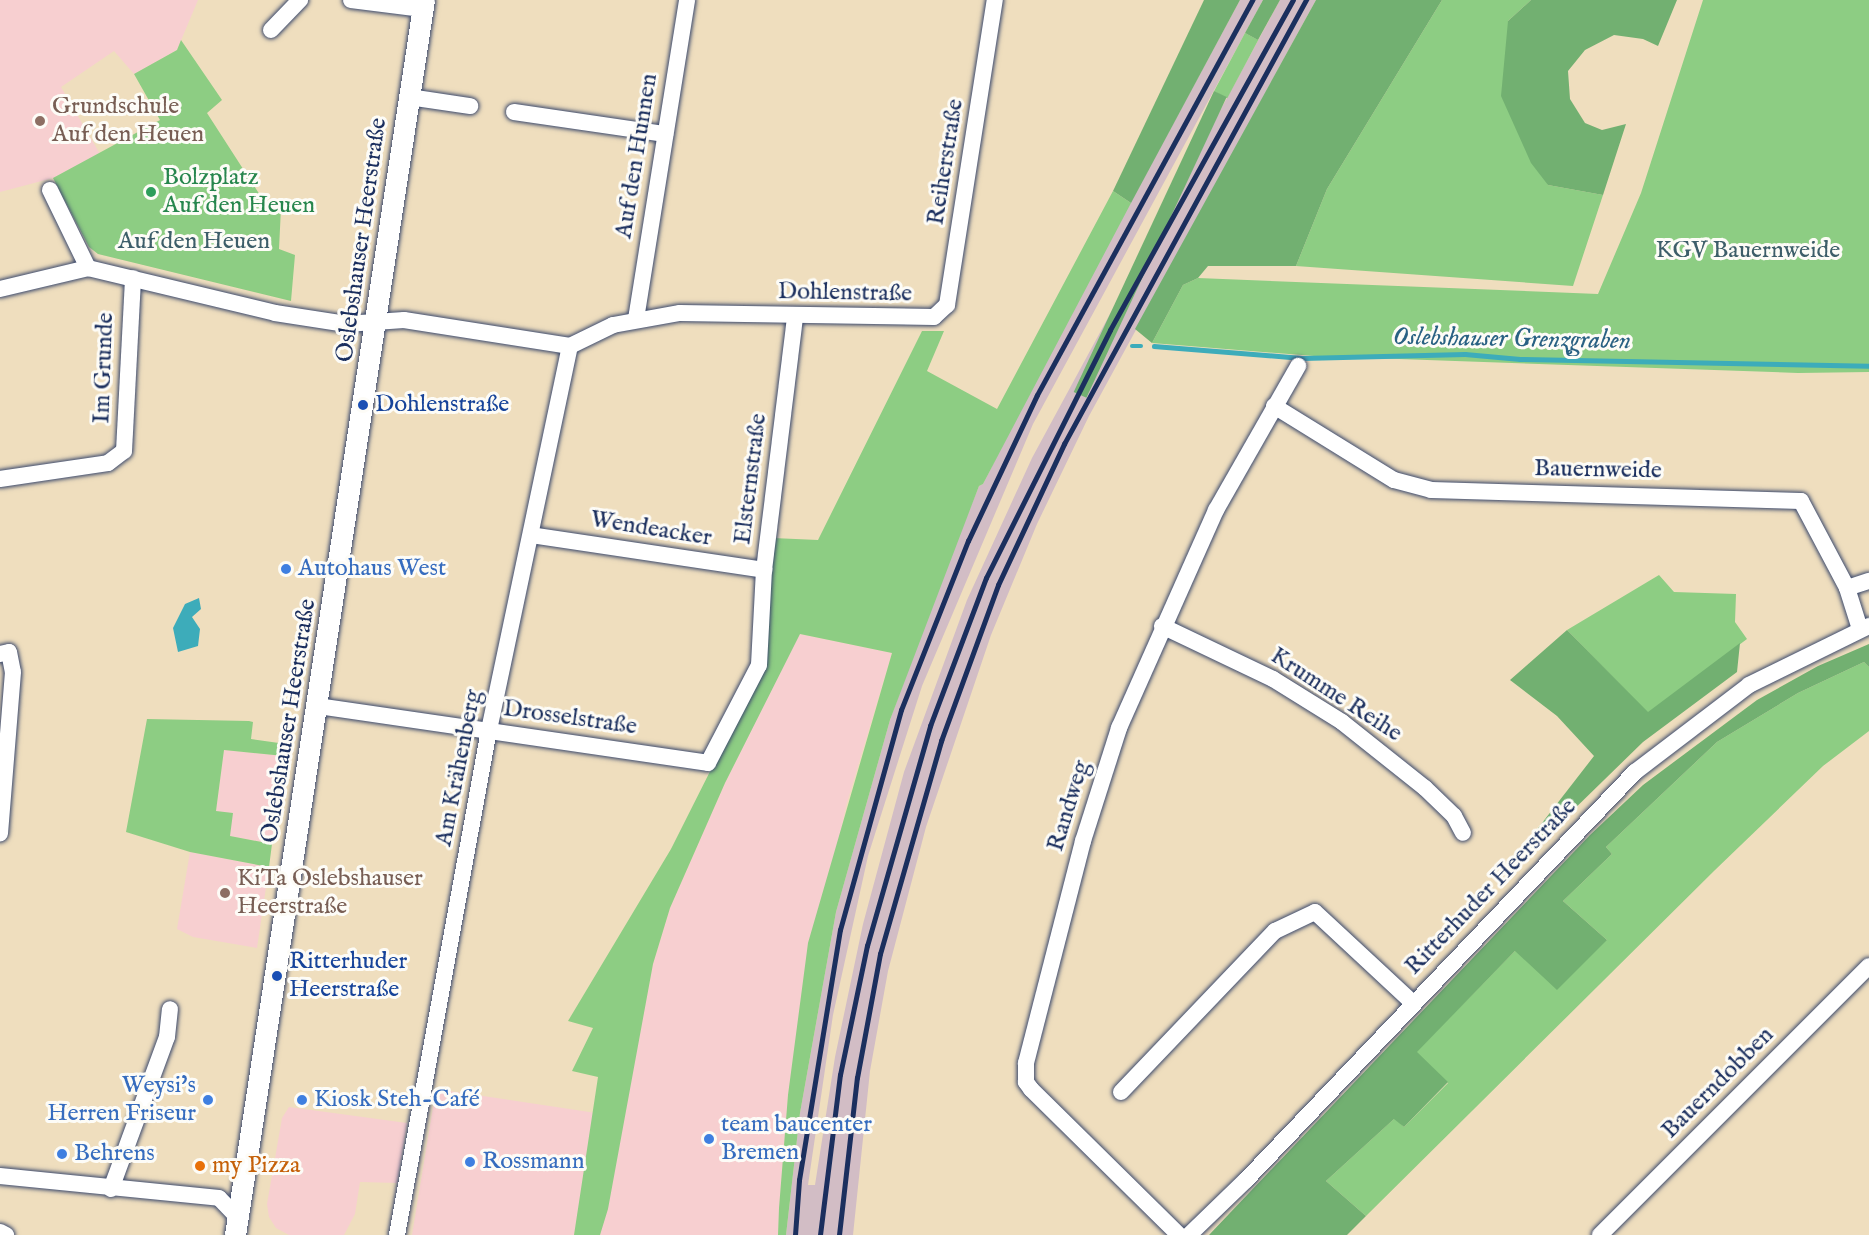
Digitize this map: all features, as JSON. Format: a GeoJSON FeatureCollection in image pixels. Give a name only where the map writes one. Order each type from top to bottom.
{"type":"FeatureCollection","features":[{"type":"Feature","properties":{"kind":"main road","name":"Oslebshauser Heerstraße"},"geometry":{"type":"LineString","coordinates":[[236,1226],[318,706],[423,5]]}},
{"type":"Feature","properties":{"kind":"main road"},"geometry":{"type":"LineString","coordinates":[[236,1226],[253,1235]]}},
{"type":"Feature","properties":{"kind":"street"},"geometry":{"type":"LineString","coordinates":[[271,30],[300,0]]}},
{"type":"Feature","properties":{"kind":"street"},"geometry":{"type":"LineString","coordinates":[[351,0],[423,5]]}},
{"type":"Feature","properties":{"kind":"street","name":"Auf den Hunnen"},"geometry":{"type":"LineString","coordinates":[[636,319],[687,0]]}},
{"type":"Feature","properties":{"kind":"street","name":"Reiherstraße"},"geometry":{"type":"LineString","coordinates":[[926,318],[934,317],[947,305],[995,0]]}},
{"type":"Feature","properties":{"kind":"street"},"geometry":{"type":"LineString","coordinates":[[410,97],[470,106]]}},
{"type":"Feature","properties":{"kind":"street"},"geometry":{"type":"LineString","coordinates":[[514,112],[664,134]]}},
{"type":"Feature","properties":{"kind":"street"},"geometry":{"type":"LineString","coordinates":[[50,190],[88,267]]}},
{"type":"Feature","properties":{"kind":"street"},"geometry":{"type":"LineString","coordinates":[[0,289],[88,267],[266,311],[346,324],[404,320],[570,346]]}},
{"type":"Feature","properties":{"kind":"street","name":"Im Grunde"},"geometry":{"type":"LineString","coordinates":[[0,479],[108,464],[118,459],[125,443],[133,278]]}},
{"type":"Feature","properties":{"kind":"street","name":"Dohlenstraße"},"geometry":{"type":"LineString","coordinates":[[570,346],[636,319],[680,313],[926,318]]}},
{"type":"Feature","properties":{"kind":"street","name":"Elsternstraße"},"geometry":{"type":"LineString","coordinates":[[708,763],[754,676],[759,648],[764,570],[795,316]]}},
{"type":"Feature","properties":{"kind":"street","name":"Am Krähenberg"},"geometry":{"type":"LineString","coordinates":[[397,1235],[489,730],[570,346]]}},
{"type":"Feature","properties":{"kind":"street","name":"Randweg"},"geometry":{"type":"LineString","coordinates":[[1179,1235],[1031,1089],[1026,1072],[1047,971],[1083,841],[1119,728],[1162,626],[1216,510],[1298,366]]}},
{"type":"Feature","properties":{"kind":"street","name":"Bauernweide"},"geometry":{"type":"LineString","coordinates":[[1274,406],[1394,480],[1431,490],[1801,501],[1847,588],[1864,628]]}},
{"type":"Feature","properties":{"kind":"street","name":"Wendeacker"},"geometry":{"type":"LineString","coordinates":[[531,535],[764,570]]}},
{"type":"Feature","properties":{"kind":"street"},"geometry":{"type":"LineString","coordinates":[[1847,588],[1869,581]]}},
{"type":"Feature","properties":{"kind":"street","name":"Krumme Reihe"},"geometry":{"type":"LineString","coordinates":[[1162,626],[1273,679],[1342,722],[1421,784],[1454,816],[1463,833]]}},
{"type":"Feature","properties":{"kind":"street","name":"Ritterhuder Heerstraße"},"geometry":{"type":"LineString","coordinates":[[1189,1235],[1635,772],[1749,685],[1864,628]]}},
{"type":"Feature","properties":{"kind":"street"},"geometry":{"type":"LineString","coordinates":[[0,833],[13,672],[5,653]]}},
{"type":"Feature","properties":{"kind":"street","name":"Drosselstraße"},"geometry":{"type":"LineString","coordinates":[[318,706],[708,763]]}},
{"type":"Feature","properties":{"kind":"street"},"geometry":{"type":"LineString","coordinates":[[1120,1092],[1275,931],[1315,912],[1414,1004]]}},
{"type":"Feature","properties":{"kind":"street","name":"Bauerndobben"},"geometry":{"type":"LineString","coordinates":[[1600,1235],[1869,966]]}},
{"type":"Feature","properties":{"kind":"street"},"geometry":{"type":"LineString","coordinates":[[111,1188],[167,1036],[170,1009]]}},
{"type":"Feature","properties":{"kind":"street"},"geometry":{"type":"LineString","coordinates":[[0,1176],[219,1198],[236,1226]]}},
{"type":"Feature","properties":{"kind":"street"},"geometry":{"type":"LineString","coordinates":[[0,1232],[6,1235]]}},
{"type":"Feature","properties":{"kind":"shaded area","name":"Grundschule Auf den Heuen"},"geometry":{"type":"Polygon","coordinates":[[[0,0],[198,0],[177,50],[134,74],[114,51],[61,87],[100,154],[53,178],[0,192],[0,0]]]}},
{"type":"Feature","properties":{"kind":"shaded area"},"geometry":{"type":"Polygon","coordinates":[[[1240,0],[1263,0],[1033,424],[922,686],[868,856],[833,1015],[808,1185],[815,1185],[835,1057],[863,924],[904,772],[967,600],[1032,458],[1280,0],[1316,0],[1089,416],[1037,524],[991,635],[926,827],[888,971],[870,1071],[853,1235],[786,1235],[800,1113],[836,912],[890,720],[931,606],[979,486],[983,484],[1063,327],[1240,0]]]}},
{"type":"Feature","properties":{"kind":"shaded area"},"geometry":{"type":"Polygon","coordinates":[[[799,634],[892,653],[846,806],[788,1095],[778,1235],[600,1235],[653,964],[670,908],[725,783],[799,634]]]}},
{"type":"Feature","properties":{"kind":"shaded area"},"geometry":{"type":"Polygon","coordinates":[[[224,750],[284,756],[272,844],[230,836],[216,811],[224,750]]]}},
{"type":"Feature","properties":{"kind":"shaded area","name":"KiTa Oslebshauser Heerstraße"},"geometry":{"type":"Polygon","coordinates":[[[190,852],[269,867],[257,948],[193,937],[177,929],[190,852]]]}},
{"type":"Feature","properties":{"kind":"shaded area"},"geometry":{"type":"Polygon","coordinates":[[[436,1089],[596,1113],[574,1235],[412,1235],[436,1089]]]}},
{"type":"Feature","properties":{"kind":"shaded area"},"geometry":{"type":"Polygon","coordinates":[[[289,1107],[407,1123],[397,1183],[360,1182],[355,1214],[344,1235],[289,1235],[276,1228],[269,1217],[267,1204],[282,1118],[289,1107]]]}},
{"type":"Feature","properties":{"kind":"green space"},"geometry":{"type":"Polygon","coordinates":[[[1204,0],[1240,0],[1131,203],[1113,191],[1204,0]]]}},
{"type":"Feature","properties":{"kind":"green space"},"geometry":{"type":"Polygon","coordinates":[[[1263,0],[1280,0],[1258,40],[1245,33],[1263,0]]]}},
{"type":"Feature","properties":{"kind":"green space"},"geometry":{"type":"Polygon","coordinates":[[[1316,0],[1442,0],[1327,189],[1296,266],[1208,266],[1198,278],[1183,285],[1152,343],[1135,329],[1316,0]]]}},
{"type":"Feature","properties":{"kind":"green space"},"geometry":{"type":"Polygon","coordinates":[[[1442,0],[1531,0],[1508,21],[1548,185],[1603,195],[1573,286],[1296,266],[1327,189],[1442,0]]]}},
{"type":"Feature","properties":{"kind":"green space"},"geometry":{"type":"Polygon","coordinates":[[[1531,0],[1677,0],[1658,46],[1643,39],[1614,35],[1585,50],[1568,71],[1570,99],[1585,123],[1602,130],[1626,124],[1603,195],[1548,185],[1531,163],[1501,96],[1508,21],[1531,0]]]}},
{"type":"Feature","properties":{"kind":"green space","name":"KGV Bauernweide"},"geometry":{"type":"Polygon","coordinates":[[[1703,0],[1869,0],[1869,372],[1798,373],[1314,356],[1152,343],[1183,285],[1198,278],[1598,294],[1641,193],[1703,0]]]}},
{"type":"Feature","properties":{"kind":"green space"},"geometry":{"type":"Polygon","coordinates":[[[1245,33],[1258,40],[1227,98],[1214,91],[1245,33]]]}},
{"type":"Feature","properties":{"kind":"green space","name":"Auf den Heuen"},"geometry":{"type":"Polygon","coordinates":[[[181,40],[222,100],[207,113],[267,206],[281,208],[279,249],[295,255],[291,301],[98,254],[89,247],[53,178],[160,120],[134,74],[177,50],[181,40]]]}},
{"type":"Feature","properties":{"kind":"green space"},"geometry":{"type":"Polygon","coordinates":[[[1214,91],[1227,97],[1086,398],[1074,392],[1214,91]]]}},
{"type":"Feature","properties":{"kind":"green space"},"geometry":{"type":"Polygon","coordinates":[[[1113,191],[1131,203],[983,484],[979,486],[890,720],[836,912],[800,1113],[786,1235],[778,1235],[779,1208],[788,1095],[808,943],[892,653],[800,634],[725,783],[670,908],[653,964],[608,1209],[600,1235],[574,1235],[598,1077],[572,1071],[593,1028],[568,1021],[671,849],[760,672],[773,538],[818,540],[922,331],[944,331],[927,371],[997,409],[1113,191]]]}},
{"type":"Feature","properties":{"kind":"green space"},"geometry":{"type":"Polygon","coordinates":[[[1659,575],[1674,592],[1736,594],[1735,622],[1747,639],[1648,713],[1567,630],[1659,575]]]}},
{"type":"Feature","properties":{"kind":"green space"},"geometry":{"type":"Polygon","coordinates":[[[1567,630],[1648,712],[1740,643],[1737,672],[1643,742],[1523,859],[1518,854],[1594,756],[1557,716],[1510,680],[1567,630]]]}},
{"type":"Feature","properties":{"kind":"green space"},"geometry":{"type":"Polygon","coordinates":[[[1869,644],[1869,667],[1864,662],[1798,693],[1717,742],[1606,847],[1612,854],[1563,901],[1607,940],[1557,990],[1515,951],[1417,1052],[1448,1082],[1404,1127],[1394,1119],[1326,1181],[1366,1216],[1347,1235],[1209,1235],[1590,835],[1643,785],[1757,700],[1818,666],[1869,644]]]}},
{"type":"Feature","properties":{"kind":"green space"},"geometry":{"type":"Polygon","coordinates":[[[1864,662],[1869,667],[1869,731],[1823,766],[1715,870],[1366,1216],[1326,1181],[1395,1118],[1404,1127],[1448,1083],[1416,1052],[1515,951],[1607,940],[1563,901],[1612,854],[1606,847],[1717,742],[1798,693],[1864,662]]]}},
{"type":"Feature","properties":{"kind":"green space"},"geometry":{"type":"Polygon","coordinates":[[[147,719],[249,721],[253,722],[251,739],[286,744],[284,756],[224,750],[216,811],[233,813],[230,836],[272,844],[269,867],[190,852],[126,832],[147,719]]]}},
{"type":"Feature","properties":{"kind":"water"},"geometry":{"type":"Polygon","coordinates":[[[199,598],[201,609],[192,617],[200,629],[198,646],[178,652],[173,628],[185,604],[199,598]]]}},
{"type":"Feature","properties":{"kind":"waterway","name":"Oslebshauser Grenzgraben"},"geometry":{"type":"LineString","coordinates":[[1132,346],[1141,346]]}},
{"type":"Feature","properties":{"kind":"waterway","name":"Oslebshauser Grenzgraben"},"geometry":{"type":"LineString","coordinates":[[1154,346],[1302,358],[1465,354],[1520,359],[1869,366]]}},
{"type":"Feature","properties":{"kind":"railway"},"geometry":{"type":"LineString","coordinates":[[795,1235],[799,1180],[840,930],[901,710],[968,541],[1037,395],[1252,0]]}},
{"type":"Feature","properties":{"kind":"railway"},"geometry":{"type":"LineString","coordinates":[[820,1235],[840,1075],[867,946],[930,726],[986,578],[1110,330],[1293,0]]}},
{"type":"Feature","properties":{"kind":"railway"},"geometry":{"type":"LineString","coordinates":[[839,1235],[857,1078],[880,954],[941,741],[998,585],[1064,444],[1306,0]]}},
{"type":"Feature","properties":{"kind":"place","name":"Grundschule Auf den Heuen"},"geometry":{"type":"Point","coordinates":[40,121]}},
{"type":"Feature","properties":{"kind":"place","name":"Bolzplatz Auf den Heuen"},"geometry":{"type":"Point","coordinates":[151,192]}},
{"type":"Feature","properties":{"kind":"place","name":"Dohlenstraße"},"geometry":{"type":"Point","coordinates":[363,405]}},
{"type":"Feature","properties":{"kind":"place","name":"Autohaus West"},"geometry":{"type":"Point","coordinates":[286,569]}},
{"type":"Feature","properties":{"kind":"place","name":"KiTa Oslebshauser Heerstraße"},"geometry":{"type":"Point","coordinates":[225,893]}},
{"type":"Feature","properties":{"kind":"place","name":"Ritterhuder Heerstraße"},"geometry":{"type":"Point","coordinates":[277,976]}},
{"type":"Feature","properties":{"kind":"place","name":"Weysi's Herren Friseur"},"geometry":{"type":"Point","coordinates":[208,1100]}},
{"type":"Feature","properties":{"kind":"place","name":"Kiosk Steh-Café"},"geometry":{"type":"Point","coordinates":[302,1100]}},
{"type":"Feature","properties":{"kind":"place","name":"team baucenter Bremen"},"geometry":{"type":"Point","coordinates":[709,1139]}},
{"type":"Feature","properties":{"kind":"place","name":"Behrens"},"geometry":{"type":"Point","coordinates":[62,1154]}},
{"type":"Feature","properties":{"kind":"place","name":"Rossmann"},"geometry":{"type":"Point","coordinates":[470,1162]}},
{"type":"Feature","properties":{"kind":"place","name":"my Pizza"},"geometry":{"type":"Point","coordinates":[200,1166]}}]}
